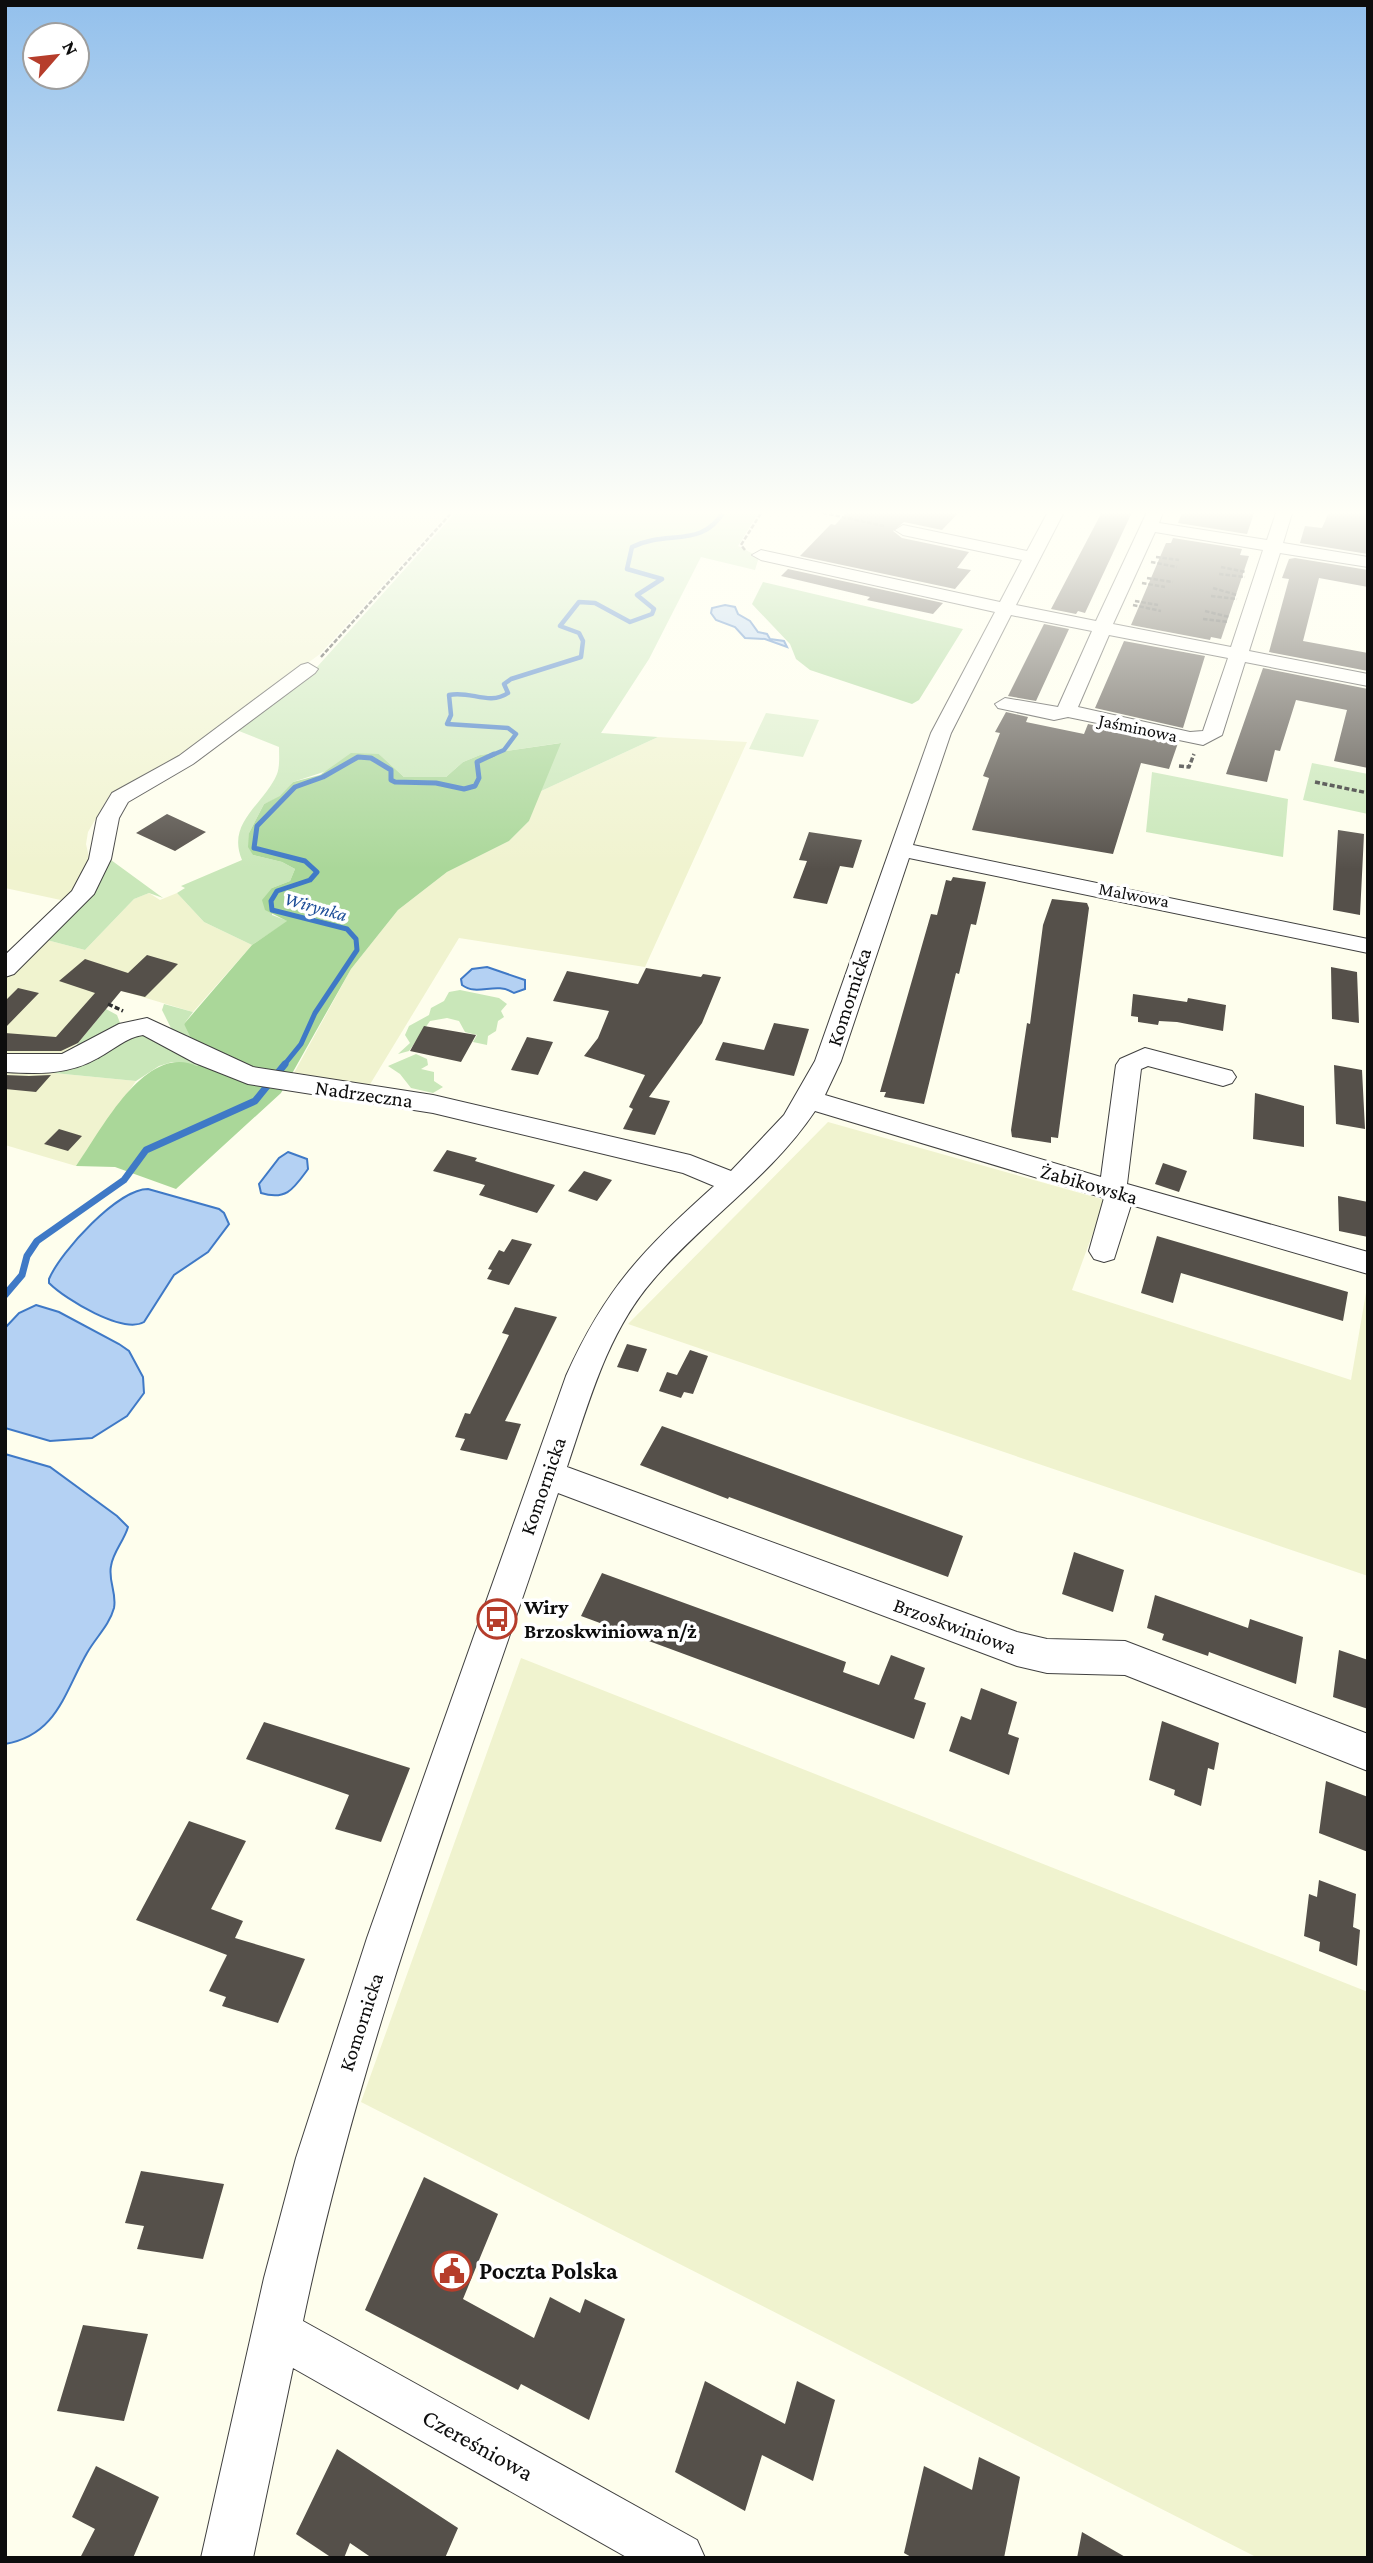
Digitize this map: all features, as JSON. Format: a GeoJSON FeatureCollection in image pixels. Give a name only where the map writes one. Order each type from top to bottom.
{"type":"FeatureCollection","features":[{"type":"Feature","properties":{"kind":"street","name":"Komornicka"},"geometry":{"type":"LineString","coordinates":[[227,2558],[307,2198],[335,2104],[388,1938],[582,1376],[611,1314],[644,1270],[785,1134],[811,1100],[828,1061],[941,733],[996,630]]}},
{"type":"Feature","properties":{"kind":"street","name":"Jaśminowa"},"geometry":{"type":"LineString","coordinates":[[1099,630],[1067,705],[1070,710],[1085,717],[1190,738],[1208,738],[1214,730],[1239,655]]}},
{"type":"Feature","properties":{"kind":"street"},"geometry":{"type":"LineString","coordinates":[[1108,630],[1368,680]]}},
{"type":"Feature","properties":{"kind":"street"},"geometry":{"type":"LineString","coordinates":[[1239,655],[1247,630]]}},
{"type":"Feature","properties":{"kind":"street"},"geometry":{"type":"LineString","coordinates":[[5,969],[82,894],[100,859],[108,818],[120,798],[186,760],[308,669]]}},
{"type":"Feature","properties":{"kind":"street"},"geometry":{"type":"LineString","coordinates":[[1005,704],[1054,714],[1070,710]]}},
{"type":"Feature","properties":{"kind":"street","name":"Malwowa"},"geometry":{"type":"LineString","coordinates":[[899,849],[1179,904],[1368,946]]}},
{"type":"Feature","properties":{"kind":"street","name":"Nadrzeczna"},"geometry":{"type":"LineString","coordinates":[[5,1063],[61,1064],[86,1055],[125,1030],[148,1026],[204,1057],[272,1080],[433,1104],[698,1167],[734,1183]]}},
{"type":"Feature","properties":{"kind":"street"},"geometry":{"type":"LineString","coordinates":[[1104,1251],[1115,1191],[1129,1065],[1145,1057],[1223,1077]]}},
{"type":"Feature","properties":{"kind":"street","name":"Żabikowska"},"geometry":{"type":"LineString","coordinates":[[811,1100],[1368,1263]]}},
{"type":"Feature","properties":{"kind":"street","name":"Brzoskwiniowa"},"geometry":{"type":"LineString","coordinates":[[547,1474],[1017,1649],[1047,1656],[1125,1658],[1368,1753]]}},
{"type":"Feature","properties":{"kind":"street","name":"Czereśniowa"},"geometry":{"type":"LineString","coordinates":[[277,2333],[680,2558]]}},
{"type":"Feature","properties":{"kind":"path"},"geometry":{"type":"LineString","coordinates":[[308,669],[344,630]]}},
{"type":"Feature","properties":{"kind":"path"},"geometry":{"type":"LineString","coordinates":[[1179,766],[1189,767],[1198,745]]}},
{"type":"Feature","properties":{"kind":"path"},"geometry":{"type":"LineString","coordinates":[[1315,782],[1368,793]]}},
{"type":"Feature","properties":{"kind":"green space"},"geometry":{"type":"Polygon","coordinates":[[[5,630],[342,630],[320,654],[181,756],[122,787],[106,801],[88,832],[86,844],[90,862],[70,902],[5,888],[5,630]]]}},
{"type":"Feature","properties":{"kind":"green space"},"geometry":{"type":"Polygon","coordinates":[[[351,630],[664,630],[649,659],[601,733],[658,737],[539,792],[560,743],[480,755],[463,762],[446,777],[404,777],[379,754],[293,782],[280,797],[264,804],[249,833],[253,855],[282,862],[295,869],[290,881],[272,888],[272,915],[288,921],[252,945],[204,922],[177,893],[185,888],[181,886],[242,860],[238,847],[239,835],[249,814],[277,774],[279,747],[239,731],[189,763],[317,667],[351,630]]]}},
{"type":"Feature","properties":{"kind":"green space"},"geometry":{"type":"Polygon","coordinates":[[[776,630],[963,630],[919,700],[912,704],[810,670],[796,659],[790,644],[776,630]]]}},
{"type":"Feature","properties":{"kind":"green space"},"geometry":{"type":"Polygon","coordinates":[[[766,713],[819,720],[803,757],[749,749],[766,713]]]}},
{"type":"Feature","properties":{"kind":"green space"},"geometry":{"type":"Polygon","coordinates":[[[658,737],[747,742],[645,967],[459,938],[369,1086],[294,1073],[351,969],[398,910],[447,872],[509,841],[529,821],[539,792],[658,737]]]}},
{"type":"Feature","properties":{"kind":"green space"},"geometry":{"type":"Polygon","coordinates":[[[561,743],[529,821],[509,841],[447,872],[398,910],[351,969],[281,1093],[176,1189],[115,1167],[76,1166],[126,1094],[142,1078],[160,1067],[178,1062],[197,1066],[215,1054],[191,1038],[184,1024],[252,945],[287,921],[265,910],[262,900],[272,888],[290,881],[295,869],[282,862],[253,855],[248,847],[249,833],[264,804],[280,796],[293,782],[320,775],[351,753],[379,754],[404,777],[446,777],[463,762],[480,755],[561,743]]]}},
{"type":"Feature","properties":{"kind":"green space"},"geometry":{"type":"Polygon","coordinates":[[[1312,763],[1368,774],[1368,814],[1303,800],[1312,763]]]}},
{"type":"Feature","properties":{"kind":"green space"},"geometry":{"type":"Polygon","coordinates":[[[1152,772],[1288,799],[1283,857],[1146,832],[1152,772]]]}},
{"type":"Feature","properties":{"kind":"green space"},"geometry":{"type":"Polygon","coordinates":[[[111,860],[163,898],[149,893],[134,899],[85,950],[43,939],[111,860]]]}},
{"type":"Feature","properties":{"kind":"green space"},"geometry":{"type":"Polygon","coordinates":[[[149,893],[160,900],[177,893],[204,922],[252,945],[193,1012],[119,990],[74,1047],[75,1051],[56,1059],[5,1057],[5,974],[43,939],[85,950],[134,899],[149,893]]]}},
{"type":"Feature","properties":{"kind":"green space"},"geometry":{"type":"Polygon","coordinates":[[[460,990],[499,998],[507,1004],[501,1011],[504,1017],[498,1021],[496,1031],[488,1036],[487,1045],[473,1042],[477,1035],[465,1032],[459,1021],[447,1018],[430,1021],[409,1051],[398,1054],[410,1043],[405,1035],[409,1026],[429,1015],[431,1008],[444,1001],[449,992],[460,990]]]}},
{"type":"Feature","properties":{"kind":"green space"},"geometry":{"type":"Polygon","coordinates":[[[164,1004],[193,1012],[184,1024],[199,1044],[172,1030],[162,1010],[164,1004]]]}},
{"type":"Feature","properties":{"kind":"green space"},"geometry":{"type":"Polygon","coordinates":[[[106,1009],[117,1015],[120,1023],[74,1051],[74,1048],[106,1009]]]}},
{"type":"Feature","properties":{"kind":"green space"},"geometry":{"type":"Polygon","coordinates":[[[140,1030],[203,1063],[197,1066],[172,1062],[159,1066],[136,1081],[23,1070],[140,1030]]]}},
{"type":"Feature","properties":{"kind":"green space"},"geometry":{"type":"Polygon","coordinates":[[[416,1054],[427,1059],[428,1065],[421,1069],[434,1072],[434,1081],[443,1087],[433,1093],[411,1088],[400,1074],[388,1066],[416,1054]]]}},
{"type":"Feature","properties":{"kind":"green space"},"geometry":{"type":"Polygon","coordinates":[[[5,1069],[136,1081],[76,1166],[5,1145],[5,1069]]]}},
{"type":"Feature","properties":{"kind":"green space"},"geometry":{"type":"Polygon","coordinates":[[[828,1122],[1105,1200],[1072,1290],[1351,1380],[1368,1281],[1368,1576],[628,1324],[828,1122]]]}},
{"type":"Feature","properties":{"kind":"green space"},"geometry":{"type":"Polygon","coordinates":[[[521,1658],[1368,1992],[1368,2558],[1258,2558],[361,2102],[521,1658]]]}},
{"type":"Feature","properties":{"kind":"water"},"geometry":{"type":"Polygon","coordinates":[[[737,630],[756,630],[767,634],[770,639],[784,641],[787,647],[765,639],[745,638],[737,630]]]}},
{"type":"Feature","properties":{"kind":"water"},"geometry":{"type":"Polygon","coordinates":[[[487,967],[525,980],[525,989],[514,993],[500,988],[474,990],[462,985],[461,979],[472,969],[487,967]]]}},
{"type":"Feature","properties":{"kind":"water"},"geometry":{"type":"Polygon","coordinates":[[[288,1152],[307,1159],[308,1169],[294,1187],[284,1194],[261,1193],[259,1184],[279,1158],[288,1152]]]}},
{"type":"Feature","properties":{"kind":"water"},"geometry":{"type":"Polygon","coordinates":[[[148,1189],[219,1209],[229,1224],[208,1252],[174,1275],[144,1322],[123,1323],[109,1319],[81,1306],[49,1283],[55,1267],[65,1253],[92,1224],[122,1199],[148,1189]]]}},
{"type":"Feature","properties":{"kind":"water"},"geometry":{"type":"Polygon","coordinates":[[[36,1305],[59,1312],[119,1344],[129,1351],[143,1377],[144,1393],[127,1416],[92,1438],[50,1441],[5,1428],[5,1328],[19,1313],[36,1305]]]}},
{"type":"Feature","properties":{"kind":"water"},"geometry":{"type":"Polygon","coordinates":[[[5,1454],[50,1467],[128,1527],[111,1566],[115,1603],[109,1620],[48,1722],[37,1732],[5,1744],[5,1454]]]}},
{"type":"Feature","properties":{"kind":"building"},"geometry":{"type":"Polygon","coordinates":[[[1041,630],[1069,630],[1036,701],[1008,696],[1041,630]]]}},
{"type":"Feature","properties":{"kind":"building"},"geometry":{"type":"Polygon","coordinates":[[[1155,630],[1224,630],[1221,639],[1211,637],[1210,640],[1155,630]]]}},
{"type":"Feature","properties":{"kind":"building"},"geometry":{"type":"Polygon","coordinates":[[[1275,630],[1306,630],[1303,641],[1368,653],[1368,671],[1269,652],[1275,630]]]}},
{"type":"Feature","properties":{"kind":"building"},"geometry":{"type":"Polygon","coordinates":[[[1124,641],[1205,656],[1183,728],[1095,708],[1124,641]]]}},
{"type":"Feature","properties":{"kind":"building"},"geometry":{"type":"Polygon","coordinates":[[[1263,668],[1368,689],[1368,768],[1334,761],[1347,710],[1296,700],[1280,751],[1275,750],[1267,782],[1226,774],[1263,668]]]}},
{"type":"Feature","properties":{"kind":"building"},"geometry":{"type":"Polygon","coordinates":[[[1006,712],[1028,717],[1026,722],[1084,734],[1088,724],[1178,743],[1169,769],[1141,763],[1113,854],[972,830],[989,778],[983,776],[1000,733],[995,732],[1006,712]]]}},
{"type":"Feature","properties":{"kind":"building"},"geometry":{"type":"Polygon","coordinates":[[[167,814],[206,832],[175,851],[136,833],[167,814]]]}},
{"type":"Feature","properties":{"kind":"building"},"geometry":{"type":"Polygon","coordinates":[[[1338,830],[1364,834],[1360,915],[1333,910],[1338,830]]]}},
{"type":"Feature","properties":{"kind":"building"},"geometry":{"type":"Polygon","coordinates":[[[809,832],[862,840],[853,868],[840,866],[827,904],[793,898],[807,861],[799,860],[809,832]]]}},
{"type":"Feature","properties":{"kind":"building"},"geometry":{"type":"Polygon","coordinates":[[[953,877],[986,882],[976,925],[971,924],[959,974],[956,973],[924,1104],[884,1097],[886,1092],[880,1092],[931,914],[937,915],[946,880],[951,881],[953,877]]]}},
{"type":"Feature","properties":{"kind":"building"},"geometry":{"type":"Polygon","coordinates":[[[1052,899],[1087,903],[1089,908],[1058,1138],[1051,1137],[1051,1143],[1012,1137],[1011,1130],[1027,1023],[1030,1024],[1043,925],[1052,899]]]}},
{"type":"Feature","properties":{"kind":"building"},"geometry":{"type":"Polygon","coordinates":[[[147,955],[178,964],[145,997],[121,991],[78,1043],[61,1051],[5,1051],[5,1033],[56,1037],[95,993],[59,981],[85,959],[128,973],[147,955]]]}},
{"type":"Feature","properties":{"kind":"building"},"geometry":{"type":"Polygon","coordinates":[[[1331,967],[1357,972],[1359,1023],[1332,1019],[1331,967]]]}},
{"type":"Feature","properties":{"kind":"building"},"geometry":{"type":"Polygon","coordinates":[[[646,968],[701,977],[703,974],[721,977],[702,1023],[649,1097],[670,1101],[655,1135],[623,1129],[633,1109],[629,1107],[645,1075],[584,1056],[598,1038],[609,1011],[553,1001],[567,971],[638,984],[646,968]]]}},
{"type":"Feature","properties":{"kind":"building"},"geometry":{"type":"Polygon","coordinates":[[[18,988],[39,993],[5,1028],[5,1001],[18,988]]]}},
{"type":"Feature","properties":{"kind":"building"},"geometry":{"type":"Polygon","coordinates":[[[1133,994],[1187,1002],[1188,998],[1226,1005],[1223,1031],[1177,1022],[1159,1021],[1158,1025],[1138,1022],[1138,1017],[1131,1016],[1133,994]]]}},
{"type":"Feature","properties":{"kind":"building"},"geometry":{"type":"Polygon","coordinates":[[[774,1023],[809,1029],[794,1076],[715,1060],[723,1042],[764,1050],[774,1023]]]}},
{"type":"Feature","properties":{"kind":"building"},"geometry":{"type":"Polygon","coordinates":[[[424,1026],[476,1035],[461,1062],[410,1051],[424,1026]]]}},
{"type":"Feature","properties":{"kind":"building"},"geometry":{"type":"Polygon","coordinates":[[[527,1037],[553,1042],[538,1075],[511,1070],[527,1037]]]}},
{"type":"Feature","properties":{"kind":"building"},"geometry":{"type":"Polygon","coordinates":[[[1334,1065],[1362,1070],[1365,1129],[1336,1124],[1334,1065]]]}},
{"type":"Feature","properties":{"kind":"building"},"geometry":{"type":"Polygon","coordinates":[[[5,1075],[51,1075],[36,1092],[5,1089],[5,1075]]]}},
{"type":"Feature","properties":{"kind":"building"},"geometry":{"type":"Polygon","coordinates":[[[1255,1093],[1304,1106],[1304,1147],[1253,1139],[1255,1093]]]}},
{"type":"Feature","properties":{"kind":"building"},"geometry":{"type":"Polygon","coordinates":[[[59,1129],[82,1136],[68,1151],[44,1144],[59,1129]]]}},
{"type":"Feature","properties":{"kind":"building"},"geometry":{"type":"Polygon","coordinates":[[[447,1150],[555,1185],[537,1213],[479,1195],[485,1185],[433,1171],[447,1150]]]}},
{"type":"Feature","properties":{"kind":"building"},"geometry":{"type":"Polygon","coordinates":[[[1163,1163],[1187,1171],[1179,1192],[1155,1184],[1163,1163]]]}},
{"type":"Feature","properties":{"kind":"building"},"geometry":{"type":"Polygon","coordinates":[[[584,1171],[612,1180],[597,1201],[568,1191],[584,1171]]]}},
{"type":"Feature","properties":{"kind":"building"},"geometry":{"type":"Polygon","coordinates":[[[1338,1196],[1368,1202],[1368,1237],[1339,1231],[1338,1196]]]}},
{"type":"Feature","properties":{"kind":"building"},"geometry":{"type":"Polygon","coordinates":[[[1157,1236],[1348,1292],[1343,1321],[1181,1273],[1173,1303],[1141,1293],[1157,1236]]]}},
{"type":"Feature","properties":{"kind":"building"},"geometry":{"type":"Polygon","coordinates":[[[512,1239],[532,1244],[509,1285],[487,1279],[492,1270],[488,1269],[499,1250],[504,1252],[512,1239]]]}},
{"type":"Feature","properties":{"kind":"building"},"geometry":{"type":"Polygon","coordinates":[[[515,1307],[557,1317],[505,1421],[521,1424],[507,1460],[460,1450],[465,1439],[455,1437],[465,1413],[470,1414],[509,1335],[502,1333],[515,1307]]]}},
{"type":"Feature","properties":{"kind":"building"},"geometry":{"type":"Polygon","coordinates":[[[627,1344],[647,1349],[638,1372],[617,1367],[627,1344]]]}},
{"type":"Feature","properties":{"kind":"building"},"geometry":{"type":"Polygon","coordinates":[[[690,1350],[708,1356],[693,1394],[684,1392],[681,1398],[659,1391],[667,1372],[677,1375],[690,1350]]]}},
{"type":"Feature","properties":{"kind":"building"},"geometry":{"type":"Polygon","coordinates":[[[662,1426],[963,1536],[948,1577],[640,1465],[662,1426]]]}},
{"type":"Feature","properties":{"kind":"building"},"geometry":{"type":"Polygon","coordinates":[[[1074,1552],[1124,1570],[1113,1612],[1062,1594],[1074,1552]]]}},
{"type":"Feature","properties":{"kind":"building"},"geometry":{"type":"Polygon","coordinates":[[[602,1573],[846,1662],[843,1672],[879,1685],[891,1655],[925,1668],[914,1699],[926,1703],[914,1739],[581,1616],[602,1573]]]}},
{"type":"Feature","properties":{"kind":"building"},"geometry":{"type":"Polygon","coordinates":[[[1155,1595],[1248,1628],[1250,1619],[1303,1637],[1296,1684],[1209,1652],[1208,1656],[1162,1640],[1164,1634],[1147,1628],[1155,1595]]]}},
{"type":"Feature","properties":{"kind":"building"},"geometry":{"type":"Polygon","coordinates":[[[1339,1650],[1368,1660],[1368,1709],[1333,1697],[1339,1650]]]}},
{"type":"Feature","properties":{"kind":"building"},"geometry":{"type":"Polygon","coordinates":[[[981,1688],[1017,1702],[1008,1734],[1019,1738],[1009,1775],[949,1751],[961,1716],[971,1720],[981,1688]]]}},
{"type":"Feature","properties":{"kind":"building"},"geometry":{"type":"Polygon","coordinates":[[[1162,1721],[1219,1743],[1214,1770],[1208,1768],[1201,1806],[1174,1795],[1175,1790],[1149,1780],[1162,1721]]]}},
{"type":"Feature","properties":{"kind":"building"},"geometry":{"type":"Polygon","coordinates":[[[264,1722],[410,1768],[381,1842],[335,1829],[349,1795],[246,1759],[264,1722]]]}},
{"type":"Feature","properties":{"kind":"building"},"geometry":{"type":"Polygon","coordinates":[[[1326,1781],[1368,1797],[1368,1852],[1319,1833],[1326,1781]]]}},
{"type":"Feature","properties":{"kind":"building"},"geometry":{"type":"Polygon","coordinates":[[[189,1821],[246,1841],[211,1909],[243,1921],[235,1938],[305,1959],[278,2023],[222,2006],[226,1997],[209,1991],[227,1955],[136,1920],[189,1821]]]}},
{"type":"Feature","properties":{"kind":"building"},"geometry":{"type":"Polygon","coordinates":[[[1319,1880],[1356,1894],[1353,1927],[1360,1930],[1357,1966],[1319,1951],[1320,1942],[1304,1936],[1309,1894],[1317,1897],[1319,1880]]]}},
{"type":"Feature","properties":{"kind":"building"},"geometry":{"type":"Polygon","coordinates":[[[141,2171],[224,2184],[203,2259],[137,2249],[144,2226],[125,2223],[141,2171]]]}},
{"type":"Feature","properties":{"kind":"building"},"geometry":{"type":"Polygon","coordinates":[[[424,2177],[498,2214],[463,2299],[534,2338],[550,2297],[580,2313],[585,2299],[625,2319],[589,2420],[521,2384],[518,2390],[365,2310],[424,2177]]]}},
{"type":"Feature","properties":{"kind":"building"},"geometry":{"type":"Polygon","coordinates":[[[83,2325],[148,2334],[124,2421],[57,2411],[83,2325]]]}},
{"type":"Feature","properties":{"kind":"building"},"geometry":{"type":"Polygon","coordinates":[[[705,2381],[785,2424],[797,2381],[835,2400],[813,2481],[762,2455],[745,2511],[675,2472],[705,2381]]]}},
{"type":"Feature","properties":{"kind":"building"},"geometry":{"type":"Polygon","coordinates":[[[337,2449],[458,2528],[445,2558],[372,2558],[350,2543],[344,2558],[332,2558],[296,2534],[337,2449]]]}},
{"type":"Feature","properties":{"kind":"building"},"geometry":{"type":"Polygon","coordinates":[[[979,2457],[1020,2477],[1004,2558],[913,2558],[904,2553],[924,2466],[972,2490],[979,2457]]]}},
{"type":"Feature","properties":{"kind":"building"},"geometry":{"type":"Polygon","coordinates":[[[96,2466],[159,2497],[133,2558],[80,2558],[95,2529],[72,2517],[96,2466]]]}},
{"type":"Feature","properties":{"kind":"building"},"geometry":{"type":"Polygon","coordinates":[[[1082,2532],[1127,2558],[1077,2558],[1082,2532]]]}},
{"type":"Feature","properties":{"kind":"waterway","name":"Wirynka"},"geometry":{"type":"LineString","coordinates":[[490,756],[504,750],[516,734],[508,728],[447,724],[451,715],[449,695],[501,697],[508,693],[504,684],[511,679],[581,657],[583,641],[579,633],[570,630]]}},
{"type":"Feature","properties":{"kind":"waterway","name":"Wirynka"},"geometry":{"type":"LineString","coordinates":[[284,1065],[301,1044],[315,1013],[357,950],[356,939],[347,929],[272,910],[271,901],[277,891],[310,880],[317,872],[305,861],[254,848],[257,826],[295,787],[323,777],[358,757],[371,758],[391,770],[391,780],[395,782],[436,783],[464,789],[475,786],[479,778],[477,762],[494,754]]}},
{"type":"Feature","properties":{"kind":"waterway","name":"Wirynka"},"geometry":{"type":"LineString","coordinates":[[5,1295],[22,1275],[27,1256],[37,1241],[124,1180],[146,1150],[255,1101],[285,1064]]}},
{"type":"Feature","properties":{"kind":"place","name":"Wiry Brzoskwiniowa n/ż"},"geometry":{"type":"Point","coordinates":[497,1619]}},
{"type":"Feature","properties":{"kind":"place","name":"Poczta Polska"},"geometry":{"type":"Point","coordinates":[452,2271]}}]}
